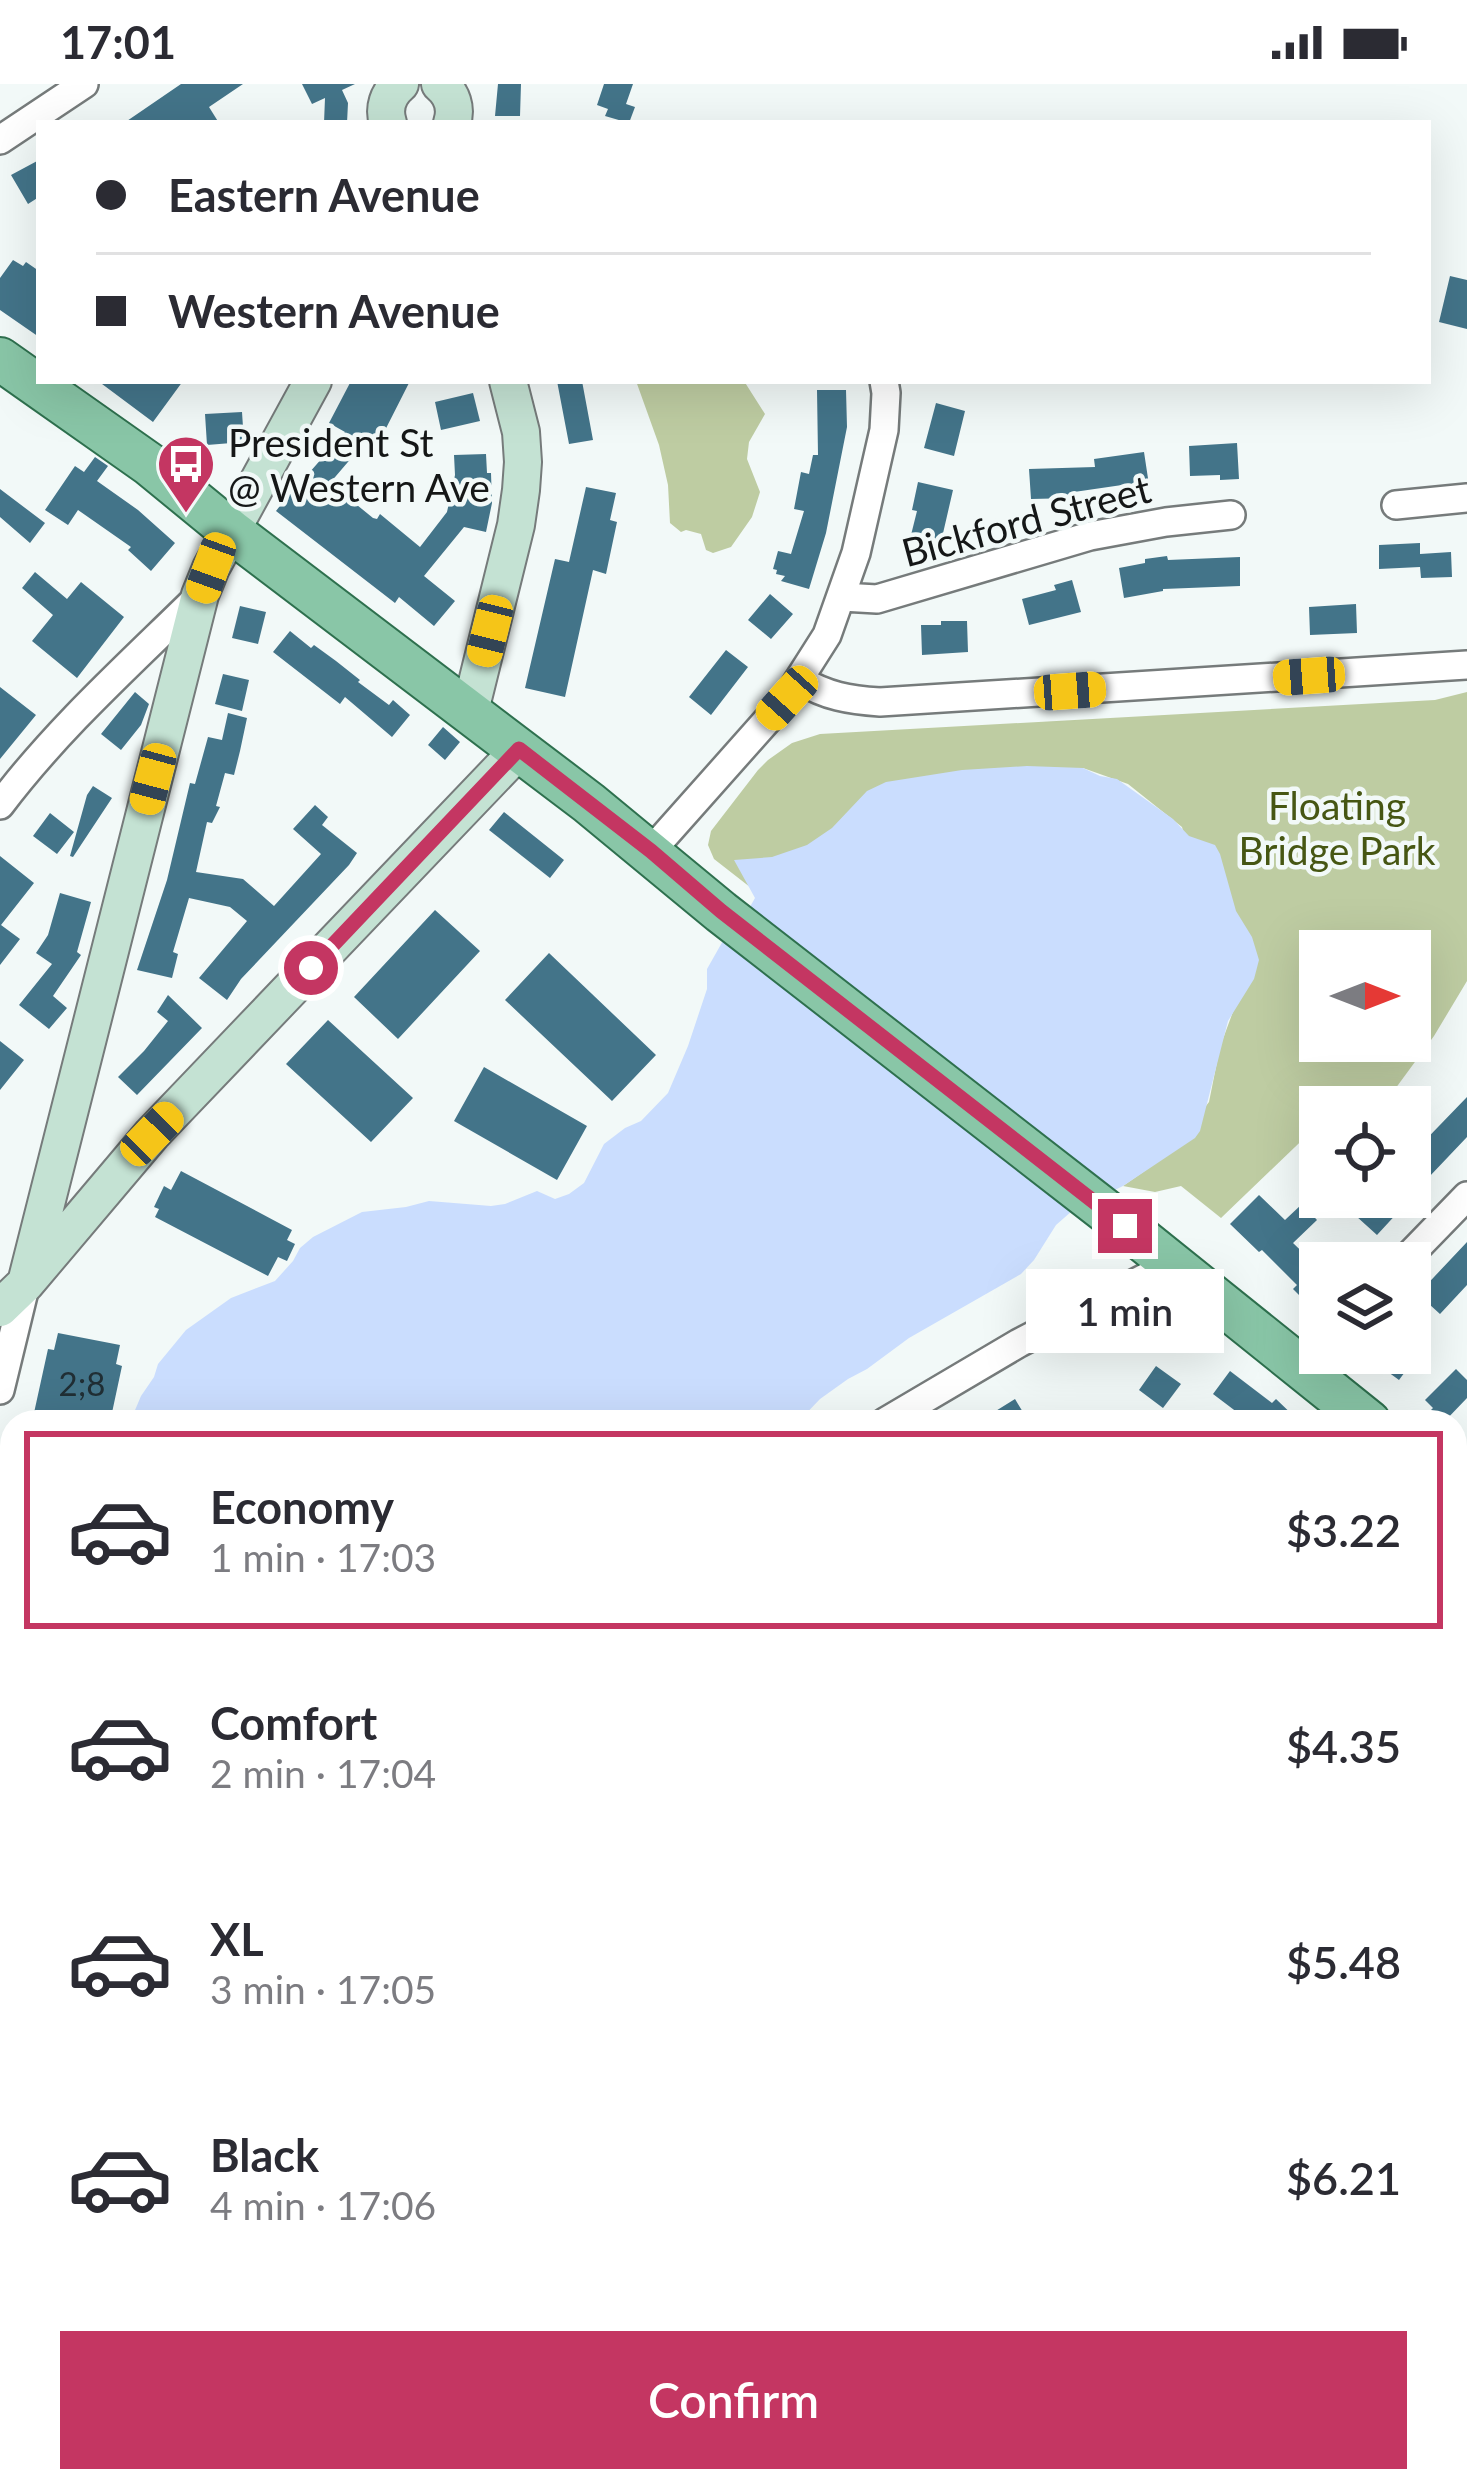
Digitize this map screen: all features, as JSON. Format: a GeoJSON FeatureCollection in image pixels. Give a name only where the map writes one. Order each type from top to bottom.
{"type":"FeatureCollection","features":[{"type":"Feature","properties":{"kind":"main road"},"geometry":{"type":"LineString","coordinates":[[0,359],[149,464],[651,851],[1170,1265],[1299,1351]]}},
{"type":"Feature","properties":{"kind":"main road"},"geometry":{"type":"LineString","coordinates":[[13,1296],[200,596],[311,384]]}},
{"type":"Feature","properties":{"kind":"main road"},"geometry":{"type":"LineString","coordinates":[[470,711],[521,490],[521,432],[509,384]]}},
{"type":"Feature","properties":{"kind":"main road"},"geometry":{"type":"LineString","coordinates":[[13,1296],[152,1134],[519,749]]}},
{"type":"Feature","properties":{"kind":"main road"},"geometry":{"type":"LineString","coordinates":[[1325,1374],[1358,1410]]}},
{"type":"Feature","properties":{"kind":"street"},"geometry":{"type":"LineString","coordinates":[[0,140],[84,84]]}},
{"type":"Feature","properties":{"kind":"street"},"geometry":{"type":"LineString","coordinates":[[651,851],[800,680],[827,635],[856,553],[884,430],[884,384]]}},
{"type":"Feature","properties":{"kind":"street"},"geometry":{"type":"LineString","coordinates":[[1396,506],[1467,498]]}},
{"type":"Feature","properties":{"kind":"street","name":"Bickford Street"},"geometry":{"type":"LineString","coordinates":[[842,597],[877,599],[1120,530],[1231,515]]}},
{"type":"Feature","properties":{"kind":"street"},"geometry":{"type":"LineString","coordinates":[[0,805],[103,690],[200,596]]}},
{"type":"Feature","properties":{"kind":"street"},"geometry":{"type":"LineString","coordinates":[[800,680],[847,700],[880,703],[1467,665]]}},
{"type":"Feature","properties":{"kind":"street"},"geometry":{"type":"LineString","coordinates":[[1422,1242],[1467,1196]]}},
{"type":"Feature","properties":{"kind":"street"},"geometry":{"type":"LineString","coordinates":[[905,1410],[1019,1342],[1170,1265]]}},
{"type":"Feature","properties":{"kind":"street"},"geometry":{"type":"LineString","coordinates":[[0,1390],[13,1296]]}},
{"type":"Feature","properties":{"kind":"green space"},"geometry":{"type":"Polygon","coordinates":[[[637,384],[746,384],[765,414],[749,442],[747,459],[760,492],[752,517],[731,547],[713,553],[706,550],[701,534],[681,532],[670,523],[659,445],[637,384]]]}},
{"type":"Feature","properties":{"kind":"green space","name":"Floating Bridge Park"},"geometry":{"type":"Polygon","coordinates":[[[1467,692],[1467,981],[1431,1040],[1431,930],[1299,930],[1299,1062],[1415,1062],[1397,1086],[1299,1086],[1299,1143],[1221,1218],[1181,1186],[1155,1192],[1123,1186],[1169,1154],[1209,1102],[1220,1047],[1234,1009],[1182,827],[1128,784],[1083,768],[1061,773],[768,901],[714,859],[708,845],[711,831],[768,760],[792,743],[820,734],[1435,700],[1467,692]]]}},
{"type":"Feature","properties":{"kind":"water"},"geometry":{"type":"Polygon","coordinates":[[[1083,768],[1117,779],[1189,836],[1215,845],[1236,911],[1259,960],[1254,979],[1228,1021],[1195,1138],[1123,1186],[1072,1211],[1056,1225],[1021,1274],[909,1338],[809,1410],[135,1410],[158,1364],[186,1330],[231,1298],[275,1281],[313,1237],[362,1212],[429,1201],[491,1206],[537,1191],[555,1199],[584,1183],[604,1144],[641,1121],[668,1093],[707,989],[707,969],[755,898],[734,860],[772,857],[807,845],[832,828],[867,791],[886,782],[962,770],[1083,768]]]}},
{"type":"Feature","properties":{"kind":"building"},"geometry":{"type":"Polygon","coordinates":[[[181,84],[243,84],[209,107],[217,120],[128,120],[181,84]]]}},
{"type":"Feature","properties":{"kind":"building"},"geometry":{"type":"Polygon","coordinates":[[[302,84],[355,84],[342,90],[348,103],[347,120],[324,120],[325,98],[312,104],[302,84]]]}},
{"type":"Feature","properties":{"kind":"building"},"geometry":{"type":"Polygon","coordinates":[[[498,84],[521,84],[520,116],[495,116],[498,84]]]}},
{"type":"Feature","properties":{"kind":"building"},"geometry":{"type":"Polygon","coordinates":[[[604,84],[633,84],[626,104],[635,107],[630,120],[605,116],[608,109],[597,105],[604,84]]]}},
{"type":"Feature","properties":{"kind":"building"},"geometry":{"type":"Polygon","coordinates":[[[36,162],[36,199],[28,204],[11,175],[36,162]]]}},
{"type":"Feature","properties":{"kind":"building"},"geometry":{"type":"Polygon","coordinates":[[[13,260],[36,269],[36,335],[0,310],[0,278],[13,260]]]}},
{"type":"Feature","properties":{"kind":"building"},"geometry":{"type":"Polygon","coordinates":[[[1450,276],[1467,280],[1467,329],[1439,322],[1450,276]]]}},
{"type":"Feature","properties":{"kind":"building"},"geometry":{"type":"Polygon","coordinates":[[[102,384],[181,384],[153,422],[102,384]]]}},
{"type":"Feature","properties":{"kind":"building"},"geometry":{"type":"Polygon","coordinates":[[[349,384],[408,384],[376,448],[365,442],[330,483],[373,518],[380,514],[420,547],[447,512],[454,455],[486,454],[492,503],[486,532],[464,527],[424,576],[455,601],[434,626],[399,597],[395,603],[276,511],[345,432],[329,423],[349,384]]]}},
{"type":"Feature","properties":{"kind":"building"},"geometry":{"type":"Polygon","coordinates":[[[558,384],[583,384],[593,440],[569,444],[558,384]]]}},
{"type":"Feature","properties":{"kind":"building"},"geometry":{"type":"Polygon","coordinates":[[[817,390],[846,390],[847,427],[826,533],[809,589],[781,581],[785,576],[773,569],[778,551],[791,554],[804,511],[794,509],[801,472],[809,474],[813,455],[818,455],[817,390]]]}},
{"type":"Feature","properties":{"kind":"building"},"geometry":{"type":"Polygon","coordinates":[[[473,393],[480,421],[441,430],[435,402],[473,393]]]}},
{"type":"Feature","properties":{"kind":"building"},"geometry":{"type":"Polygon","coordinates":[[[936,403],[965,411],[954,456],[924,448],[936,403]]]}},
{"type":"Feature","properties":{"kind":"building"},"geometry":{"type":"Polygon","coordinates":[[[242,412],[244,442],[207,445],[205,414],[242,412]]]}},
{"type":"Feature","properties":{"kind":"building"},"geometry":{"type":"Polygon","coordinates":[[[1237,443],[1239,479],[1190,476],[1189,446],[1237,443]]]}},
{"type":"Feature","properties":{"kind":"building"},"geometry":{"type":"Polygon","coordinates":[[[1144,452],[1149,485],[1074,492],[1074,498],[1031,499],[1029,469],[1095,467],[1094,459],[1144,452]]]}},
{"type":"Feature","properties":{"kind":"building"},"geometry":{"type":"Polygon","coordinates":[[[95,457],[108,466],[97,481],[175,543],[151,571],[128,550],[131,547],[78,510],[68,525],[45,510],[75,466],[84,472],[95,457]]]}},
{"type":"Feature","properties":{"kind":"building"},"geometry":{"type":"Polygon","coordinates":[[[918,482],[953,490],[941,542],[911,535],[918,482]]]}},
{"type":"Feature","properties":{"kind":"building"},"geometry":{"type":"Polygon","coordinates":[[[586,487],[616,493],[610,520],[617,522],[606,574],[593,570],[565,697],[525,688],[555,559],[569,562],[586,487]]]}},
{"type":"Feature","properties":{"kind":"building"},"geometry":{"type":"Polygon","coordinates":[[[0,489],[45,523],[30,543],[0,517],[0,489]]]}},
{"type":"Feature","properties":{"kind":"building"},"geometry":{"type":"Polygon","coordinates":[[[1420,543],[1420,554],[1451,552],[1452,577],[1421,578],[1420,567],[1379,569],[1379,545],[1420,543]]]}},
{"type":"Feature","properties":{"kind":"building"},"geometry":{"type":"Polygon","coordinates":[[[1167,556],[1168,560],[1240,557],[1240,586],[1163,589],[1124,598],[1119,568],[1167,556]]]}},
{"type":"Feature","properties":{"kind":"building"},"geometry":{"type":"Polygon","coordinates":[[[35,572],[67,599],[81,582],[124,617],[77,678],[32,641],[53,615],[22,588],[35,572]]]}},
{"type":"Feature","properties":{"kind":"building"},"geometry":{"type":"Polygon","coordinates":[[[1072,580],[1081,612],[1029,625],[1022,599],[1056,590],[1054,585],[1072,580]]]}},
{"type":"Feature","properties":{"kind":"building"},"geometry":{"type":"Polygon","coordinates":[[[770,594],[793,614],[771,639],[748,620],[770,594]]]}},
{"type":"Feature","properties":{"kind":"building"},"geometry":{"type":"Polygon","coordinates":[[[1356,604],[1357,633],[1310,635],[1309,607],[1356,604]]]}},
{"type":"Feature","properties":{"kind":"building"},"geometry":{"type":"Polygon","coordinates":[[[240,606],[266,612],[258,644],[232,638],[240,606]]]}},
{"type":"Feature","properties":{"kind":"building"},"geometry":{"type":"Polygon","coordinates":[[[941,621],[967,621],[968,652],[922,655],[921,625],[941,625],[941,621]]]}},
{"type":"Feature","properties":{"kind":"building"},"geometry":{"type":"Polygon","coordinates":[[[290,631],[389,705],[393,700],[410,715],[392,737],[345,697],[340,704],[273,652],[290,631]]]}},
{"type":"Feature","properties":{"kind":"building"},"geometry":{"type":"Polygon","coordinates":[[[726,650],[748,667],[711,715],[689,697],[726,650]]]}},
{"type":"Feature","properties":{"kind":"building"},"geometry":{"type":"Polygon","coordinates":[[[223,674],[249,680],[242,711],[215,704],[223,674]]]}},
{"type":"Feature","properties":{"kind":"building"},"geometry":{"type":"Polygon","coordinates":[[[0,687],[36,715],[0,759],[0,687]]]}},
{"type":"Feature","properties":{"kind":"building"},"geometry":{"type":"Polygon","coordinates":[[[135,692],[149,704],[141,725],[121,750],[101,734],[135,692]]]}},
{"type":"Feature","properties":{"kind":"building"},"geometry":{"type":"Polygon","coordinates":[[[228,713],[247,718],[234,775],[225,773],[216,806],[220,807],[212,823],[207,822],[196,872],[243,879],[274,906],[321,854],[293,829],[315,805],[328,817],[322,825],[357,853],[227,1000],[199,978],[247,921],[230,907],[189,898],[173,952],[178,954],[172,978],[137,970],[167,880],[190,783],[195,784],[208,737],[222,740],[228,713]]]}},
{"type":"Feature","properties":{"kind":"building"},"geometry":{"type":"Polygon","coordinates":[[[443,727],[460,742],[445,760],[428,745],[443,727]]]}},
{"type":"Feature","properties":{"kind":"building"},"geometry":{"type":"Polygon","coordinates":[[[93,786],[112,798],[73,857],[87,795],[93,786]]]}},
{"type":"Feature","properties":{"kind":"building"},"geometry":{"type":"Polygon","coordinates":[[[504,812],[564,860],[550,878],[489,830],[504,812]]]}},
{"type":"Feature","properties":{"kind":"building"},"geometry":{"type":"Polygon","coordinates":[[[50,813],[74,832],[57,854],[33,836],[50,813]]]}},
{"type":"Feature","properties":{"kind":"building"},"geometry":{"type":"Polygon","coordinates":[[[0,856],[34,883],[1,925],[20,939],[0,965],[0,856]]]}},
{"type":"Feature","properties":{"kind":"building"},"geometry":{"type":"Polygon","coordinates":[[[60,893],[91,902],[77,952],[81,955],[53,996],[67,1008],[49,1029],[19,1005],[52,964],[36,953],[48,935],[60,893]]]}},
{"type":"Feature","properties":{"kind":"building"},"geometry":{"type":"Polygon","coordinates":[[[435,910],[480,951],[398,1039],[354,997],[435,910]]]}},
{"type":"Feature","properties":{"kind":"building"},"geometry":{"type":"Polygon","coordinates":[[[549,953],[656,1055],[612,1101],[505,1000],[549,953]]]}},
{"type":"Feature","properties":{"kind":"building"},"geometry":{"type":"Polygon","coordinates":[[[168,995],[202,1028],[137,1095],[118,1077],[168,1021],[157,1012],[168,995]]]}},
{"type":"Feature","properties":{"kind":"building"},"geometry":{"type":"Polygon","coordinates":[[[328,1020],[413,1098],[371,1142],[286,1064],[328,1020]]]}},
{"type":"Feature","properties":{"kind":"building"},"geometry":{"type":"Polygon","coordinates":[[[0,1041],[24,1060],[0,1090],[0,1041]]]}},
{"type":"Feature","properties":{"kind":"building"},"geometry":{"type":"Polygon","coordinates":[[[484,1067],[587,1126],[557,1180],[454,1121],[484,1067]]]}},
{"type":"Feature","properties":{"kind":"building"},"geometry":{"type":"Polygon","coordinates":[[[1467,1097],[1467,1137],[1431,1175],[1431,1134],[1467,1097]]]}},
{"type":"Feature","properties":{"kind":"building"},"geometry":{"type":"Polygon","coordinates":[[[181,1171],[292,1230],[287,1240],[295,1244],[287,1261],[278,1257],[268,1276],[155,1217],[159,1209],[154,1207],[164,1186],[171,1190],[181,1171]]]}},
{"type":"Feature","properties":{"kind":"building"},"geometry":{"type":"Polygon","coordinates":[[[1259,1195],[1285,1220],[1299,1207],[1299,1218],[1315,1218],[1293,1243],[1299,1249],[1299,1295],[1293,1289],[1297,1285],[1230,1224],[1259,1195]]]}},
{"type":"Feature","properties":{"kind":"building"},"geometry":{"type":"Polygon","coordinates":[[[1358,1218],[1393,1218],[1377,1235],[1358,1218]]]}},
{"type":"Feature","properties":{"kind":"building"},"geometry":{"type":"Polygon","coordinates":[[[1467,1242],[1467,1285],[1440,1314],[1431,1306],[1431,1280],[1467,1242]]]}},
{"type":"Feature","properties":{"kind":"building"},"geometry":{"type":"Polygon","coordinates":[[[58,1333],[120,1345],[116,1364],[122,1366],[113,1410],[35,1410],[48,1349],[54,1350],[58,1333]]]}},
{"type":"Feature","properties":{"kind":"building"},"geometry":{"type":"Polygon","coordinates":[[[1156,1366],[1181,1384],[1163,1408],[1139,1390],[1156,1366]]]}},
{"type":"Feature","properties":{"kind":"building"},"geometry":{"type":"Polygon","coordinates":[[[1456,1369],[1467,1380],[1467,1398],[1456,1410],[1431,1410],[1425,1400],[1456,1369]]]}},
{"type":"Feature","properties":{"kind":"building"},"geometry":{"type":"Polygon","coordinates":[[[1230,1371],[1287,1410],[1234,1410],[1213,1394],[1230,1371]]]}},
{"type":"Feature","properties":{"kind":"building"},"geometry":{"type":"Polygon","coordinates":[[[1015,1399],[1022,1410],[997,1410],[1015,1399]]]}},
{"type":"Feature","properties":{"kind":"place","name":"President St @ Western Ave"},"geometry":{"type":"Point","coordinates":[186,515]}},
{"type":"Feature","properties":{"kind":"route"},"geometry":{"type":"LineString","coordinates":[[311,968],[519,749],[1125,1226]]}}]}
